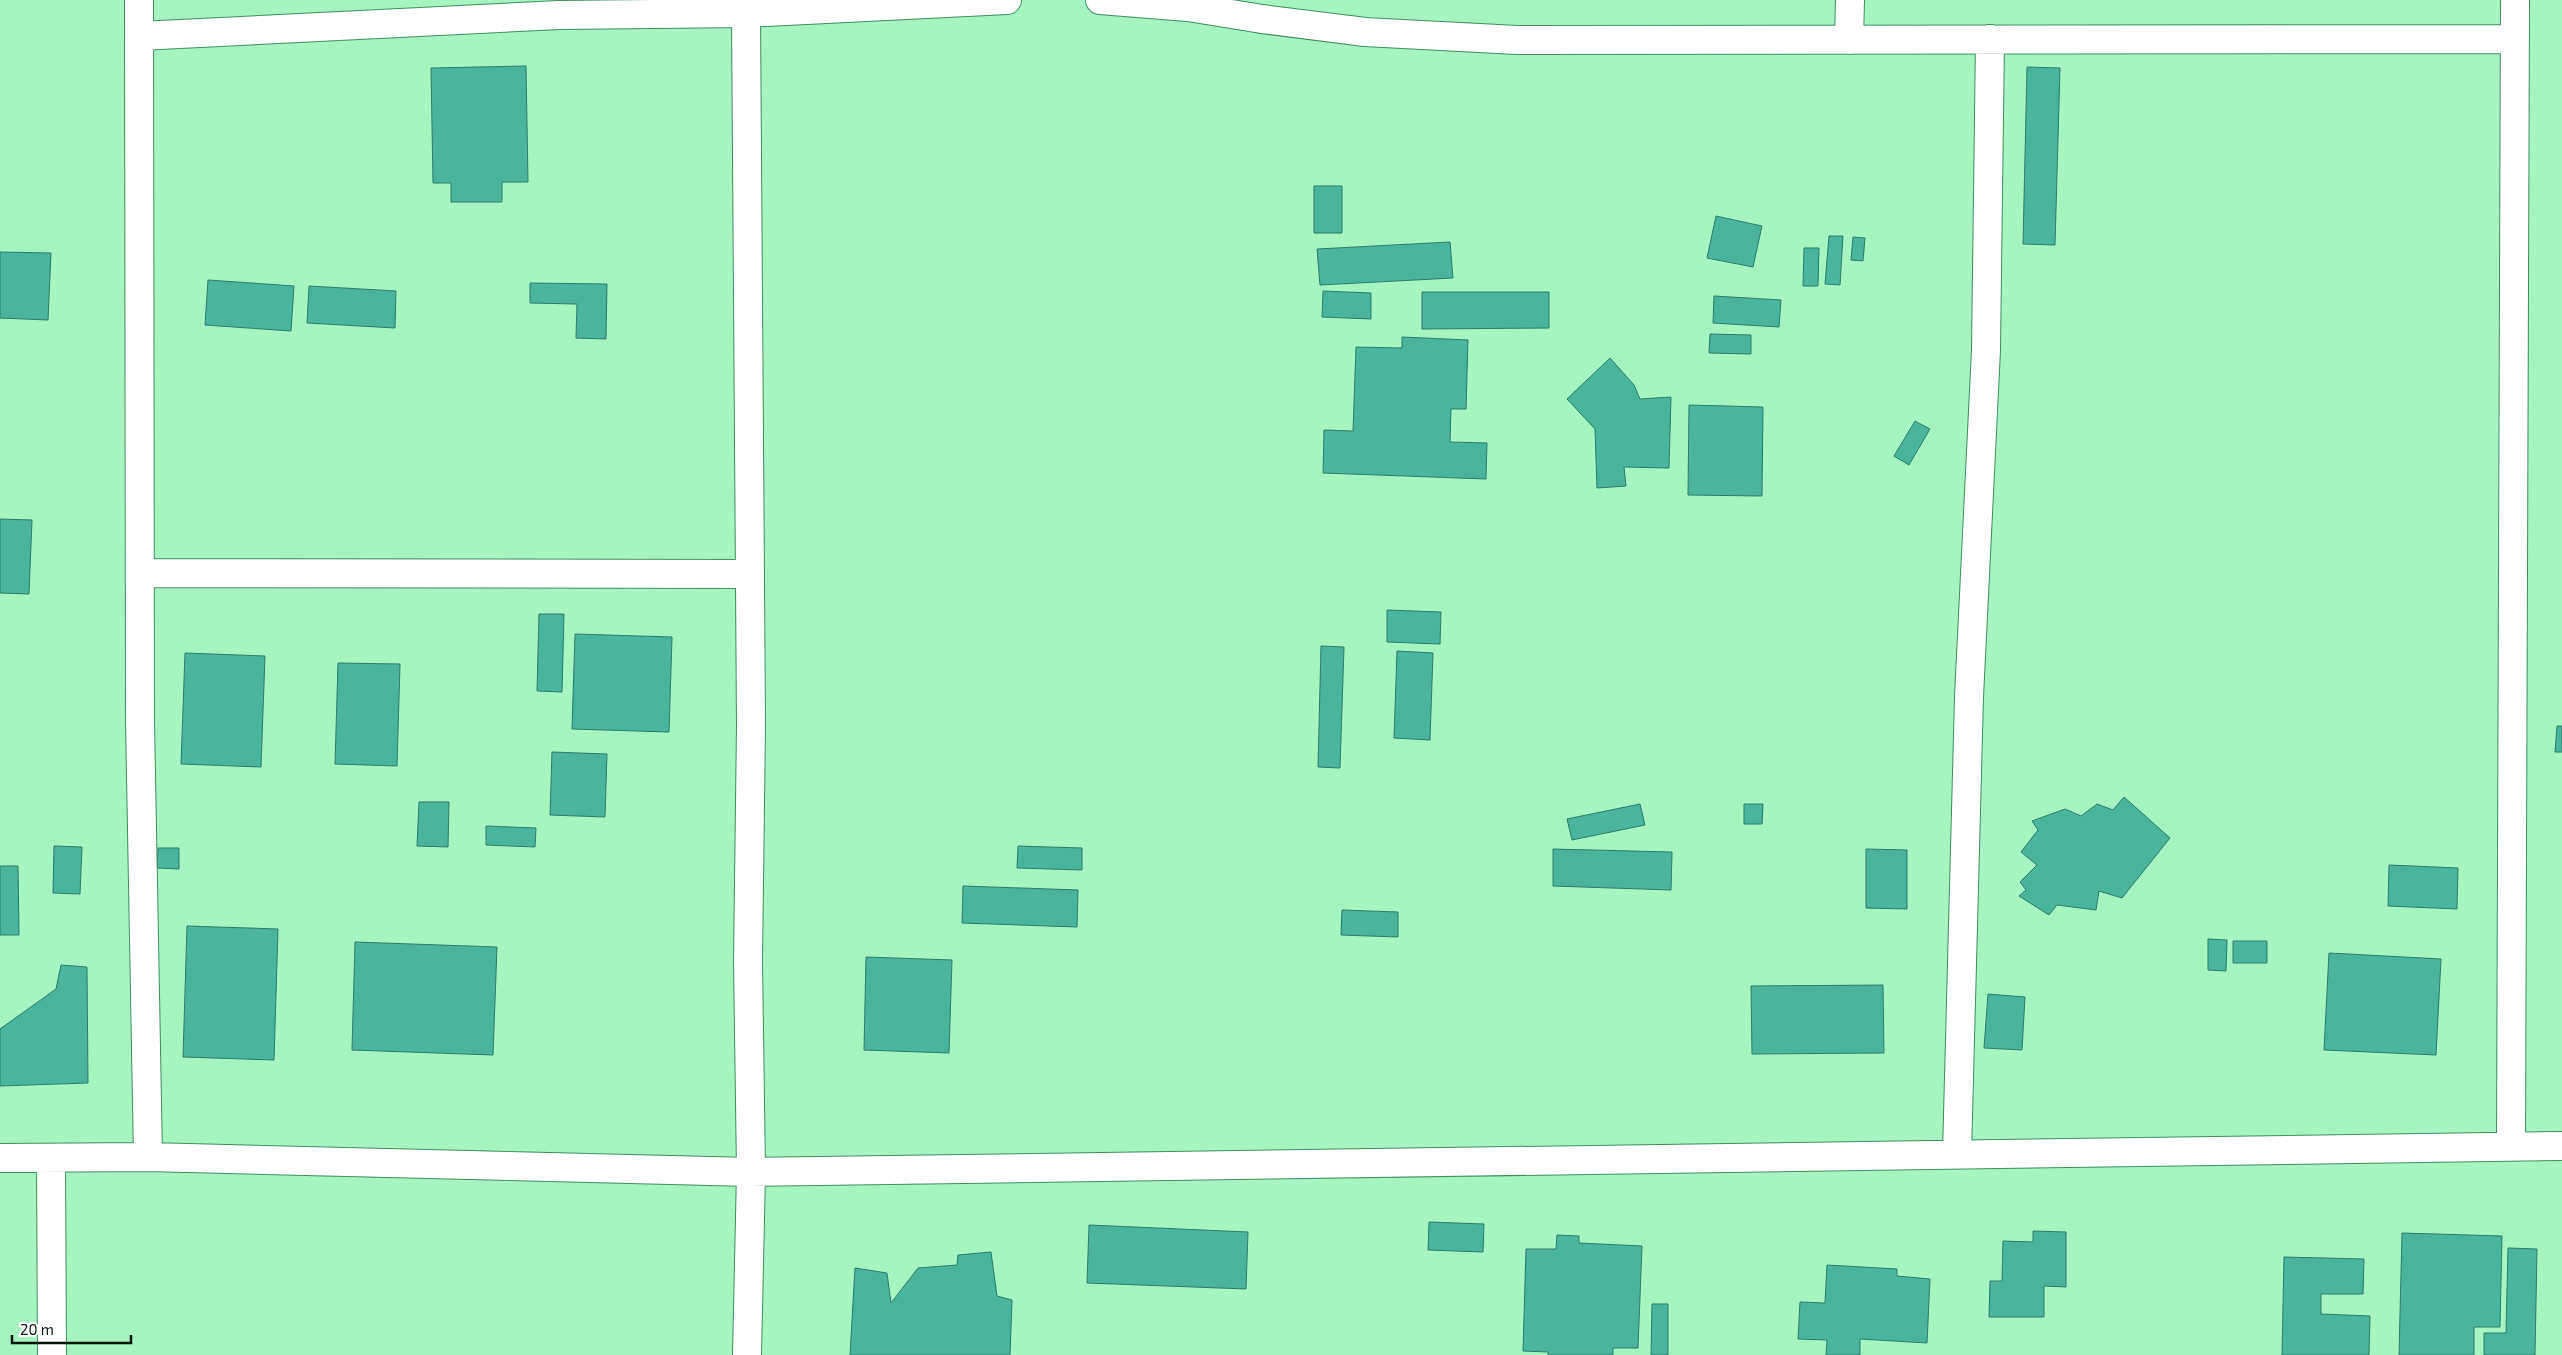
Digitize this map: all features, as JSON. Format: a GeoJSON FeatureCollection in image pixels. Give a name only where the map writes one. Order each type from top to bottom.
{"type":"FeatureCollection","features":[{"type":"Feature","properties":{"kind":"street"},"geometry":{"type":"LineString","coordinates":[[139,0],[140,731],[148,1157]]}},
{"type":"Feature","properties":{"kind":"street"},"geometry":{"type":"LineString","coordinates":[[139,36],[559,15],[655,7],[746,13],[1007,0]]}},
{"type":"Feature","properties":{"kind":"street"},"geometry":{"type":"LineString","coordinates":[[1100,0],[1188,4],[1262,19],[1365,32],[1517,40],[2515,39]]}},
{"type":"Feature","properties":{"kind":"street"},"geometry":{"type":"LineString","coordinates":[[1849,40],[1850,0]]}},
{"type":"Feature","properties":{"kind":"street"},"geometry":{"type":"LineString","coordinates":[[2511,1145],[2516,0]]}},
{"type":"Feature","properties":{"kind":"street"},"geometry":{"type":"LineString","coordinates":[[746,13],[750,574],[748,961],[751,1172],[746,1355]]}},
{"type":"Feature","properties":{"kind":"street"},"geometry":{"type":"LineString","coordinates":[[1956,1154],[1969,707],[1986,350],[1990,39]]}},
{"type":"Feature","properties":{"kind":"street"},"geometry":{"type":"LineString","coordinates":[[140,572],[750,574]]}},
{"type":"Feature","properties":{"kind":"street"},"geometry":{"type":"LineString","coordinates":[[0,1158],[148,1157],[751,1172],[2511,1145],[2562,1146]]}},
{"type":"Feature","properties":{"kind":"street"},"geometry":{"type":"LineString","coordinates":[[51,1159],[52,1355]]}},
{"type":"Feature","properties":{"kind":"building"},"geometry":{"type":"Polygon","coordinates":[[[526,66],[528,182],[502,182],[502,202],[451,202],[451,183],[433,183],[431,68],[526,66]]]}},
{"type":"Feature","properties":{"kind":"building"},"geometry":{"type":"Polygon","coordinates":[[[2027,67],[2060,68],[2055,245],[2023,244],[2027,67]]]}},
{"type":"Feature","properties":{"kind":"building"},"geometry":{"type":"Polygon","coordinates":[[[1314,186],[1342,186],[1342,233],[1314,233],[1314,186]]]}},
{"type":"Feature","properties":{"kind":"building"},"geometry":{"type":"Polygon","coordinates":[[[1716,216],[1762,226],[1753,267],[1707,258],[1716,216]]]}},
{"type":"Feature","properties":{"kind":"building"},"geometry":{"type":"Polygon","coordinates":[[[1829,236],[1843,236],[1840,285],[1825,284],[1829,236]]]}},
{"type":"Feature","properties":{"kind":"building"},"geometry":{"type":"Polygon","coordinates":[[[1853,237],[1865,238],[1863,261],[1851,260],[1853,237]]]}},
{"type":"Feature","properties":{"kind":"building"},"geometry":{"type":"Polygon","coordinates":[[[1450,242],[1453,278],[1320,285],[1317,249],[1450,242]]]}},
{"type":"Feature","properties":{"kind":"building"},"geometry":{"type":"Polygon","coordinates":[[[1804,248],[1819,248],[1818,286],[1803,286],[1804,248]]]}},
{"type":"Feature","properties":{"kind":"building"},"geometry":{"type":"Polygon","coordinates":[[[0,252],[51,253],[48,320],[0,318],[0,252]]]}},
{"type":"Feature","properties":{"kind":"building"},"geometry":{"type":"Polygon","coordinates":[[[208,280],[294,286],[291,331],[205,325],[208,280]]]}},
{"type":"Feature","properties":{"kind":"building"},"geometry":{"type":"Polygon","coordinates":[[[530,283],[607,284],[606,339],[576,338],[577,304],[530,303],[530,283]]]}},
{"type":"Feature","properties":{"kind":"building"},"geometry":{"type":"Polygon","coordinates":[[[309,286],[396,291],[395,328],[307,323],[309,286]]]}},
{"type":"Feature","properties":{"kind":"building"},"geometry":{"type":"Polygon","coordinates":[[[1323,291],[1371,293],[1371,319],[1322,317],[1323,291]]]}},
{"type":"Feature","properties":{"kind":"building"},"geometry":{"type":"Polygon","coordinates":[[[1422,292],[1549,292],[1549,328],[1422,329],[1422,292]]]}},
{"type":"Feature","properties":{"kind":"building"},"geometry":{"type":"Polygon","coordinates":[[[1714,296],[1781,300],[1779,327],[1713,323],[1714,296]]]}},
{"type":"Feature","properties":{"kind":"building"},"geometry":{"type":"Polygon","coordinates":[[[1710,334],[1751,335],[1751,354],[1709,353],[1710,334]]]}},
{"type":"Feature","properties":{"kind":"building"},"geometry":{"type":"Polygon","coordinates":[[[1402,337],[1468,340],[1466,409],[1451,409],[1450,442],[1487,443],[1486,479],[1323,473],[1324,430],[1353,431],[1356,347],[1402,348],[1402,337]]]}},
{"type":"Feature","properties":{"kind":"building"},"geometry":{"type":"Polygon","coordinates":[[[1610,358],[1634,385],[1640,399],[1671,397],[1669,468],[1624,467],[1626,486],[1597,488],[1595,429],[1567,399],[1610,358]]]}},
{"type":"Feature","properties":{"kind":"building"},"geometry":{"type":"Polygon","coordinates":[[[1689,405],[1763,407],[1762,496],[1688,495],[1689,405]]]}},
{"type":"Feature","properties":{"kind":"building"},"geometry":{"type":"Polygon","coordinates":[[[1915,421],[1930,429],[1909,465],[1894,456],[1915,421]]]}},
{"type":"Feature","properties":{"kind":"building"},"geometry":{"type":"Polygon","coordinates":[[[0,519],[32,520],[29,594],[0,593],[0,519]]]}},
{"type":"Feature","properties":{"kind":"building"},"geometry":{"type":"Polygon","coordinates":[[[1387,610],[1441,612],[1440,644],[1387,642],[1387,610]]]}},
{"type":"Feature","properties":{"kind":"building"},"geometry":{"type":"Polygon","coordinates":[[[539,614],[564,614],[562,692],[537,691],[539,614]]]}},
{"type":"Feature","properties":{"kind":"building"},"geometry":{"type":"Polygon","coordinates":[[[575,634],[672,637],[669,732],[572,729],[575,634]]]}},
{"type":"Feature","properties":{"kind":"building"},"geometry":{"type":"Polygon","coordinates":[[[1321,646],[1344,647],[1340,768],[1318,767],[1321,646]]]}},
{"type":"Feature","properties":{"kind":"building"},"geometry":{"type":"Polygon","coordinates":[[[1397,651],[1433,653],[1430,740],[1394,738],[1397,651]]]}},
{"type":"Feature","properties":{"kind":"building"},"geometry":{"type":"Polygon","coordinates":[[[185,653],[265,656],[261,767],[181,764],[185,653]]]}},
{"type":"Feature","properties":{"kind":"building"},"geometry":{"type":"Polygon","coordinates":[[[338,663],[400,664],[397,766],[335,764],[338,663]]]}},
{"type":"Feature","properties":{"kind":"building"},"geometry":{"type":"Polygon","coordinates":[[[2557,726],[2562,726],[2562,752],[2555,752],[2557,726]]]}},
{"type":"Feature","properties":{"kind":"building"},"geometry":{"type":"Polygon","coordinates":[[[552,752],[607,754],[605,817],[550,815],[552,752]]]}},
{"type":"Feature","properties":{"kind":"building"},"geometry":{"type":"Polygon","coordinates":[[[2124,797],[2170,838],[2122,898],[2099,891],[2096,910],[2057,905],[2049,915],[2019,896],[2026,890],[2020,882],[2037,865],[2021,852],[2038,830],[2032,821],[2065,809],[2081,816],[2097,804],[2113,810],[2124,797]]]}},
{"type":"Feature","properties":{"kind":"building"},"geometry":{"type":"Polygon","coordinates":[[[419,802],[449,802],[448,847],[417,846],[419,802]]]}},
{"type":"Feature","properties":{"kind":"building"},"geometry":{"type":"Polygon","coordinates":[[[1640,804],[1645,825],[1572,840],[1567,819],[1640,804]]]}},
{"type":"Feature","properties":{"kind":"building"},"geometry":{"type":"Polygon","coordinates":[[[1744,804],[1763,804],[1762,824],[1744,824],[1744,804]]]}},
{"type":"Feature","properties":{"kind":"building"},"geometry":{"type":"Polygon","coordinates":[[[486,826],[536,828],[535,847],[486,845],[486,826]]]}},
{"type":"Feature","properties":{"kind":"building"},"geometry":{"type":"Polygon","coordinates":[[[54,846],[82,847],[80,894],[53,893],[54,846]]]}},
{"type":"Feature","properties":{"kind":"building"},"geometry":{"type":"Polygon","coordinates":[[[1018,846],[1082,848],[1082,870],[1017,868],[1018,846]]]}},
{"type":"Feature","properties":{"kind":"building"},"geometry":{"type":"Polygon","coordinates":[[[158,848],[179,848],[179,869],[157,868],[158,848]]]}},
{"type":"Feature","properties":{"kind":"building"},"geometry":{"type":"Polygon","coordinates":[[[1553,849],[1672,852],[1671,890],[1553,886],[1553,849]]]}},
{"type":"Feature","properties":{"kind":"building"},"geometry":{"type":"Polygon","coordinates":[[[1866,849],[1907,850],[1907,909],[1866,908],[1866,849]]]}},
{"type":"Feature","properties":{"kind":"building"},"geometry":{"type":"Polygon","coordinates":[[[2389,865],[2458,868],[2457,909],[2388,906],[2389,865]]]}},
{"type":"Feature","properties":{"kind":"building"},"geometry":{"type":"Polygon","coordinates":[[[0,866],[18,866],[19,935],[0,935],[0,866]]]}},
{"type":"Feature","properties":{"kind":"building"},"geometry":{"type":"Polygon","coordinates":[[[963,886],[1078,890],[1077,927],[962,923],[963,886]]]}},
{"type":"Feature","properties":{"kind":"building"},"geometry":{"type":"Polygon","coordinates":[[[1342,910],[1398,912],[1398,937],[1341,935],[1342,910]]]}},
{"type":"Feature","properties":{"kind":"building"},"geometry":{"type":"Polygon","coordinates":[[[187,926],[278,929],[274,1060],[183,1057],[187,926]]]}},
{"type":"Feature","properties":{"kind":"building"},"geometry":{"type":"Polygon","coordinates":[[[2208,939],[2227,940],[2226,971],[2208,970],[2208,939]]]}},
{"type":"Feature","properties":{"kind":"building"},"geometry":{"type":"Polygon","coordinates":[[[2233,941],[2267,941],[2267,963],[2233,963],[2233,941]]]}},
{"type":"Feature","properties":{"kind":"building"},"geometry":{"type":"Polygon","coordinates":[[[355,942],[497,947],[493,1055],[352,1050],[355,942]]]}},
{"type":"Feature","properties":{"kind":"building"},"geometry":{"type":"Polygon","coordinates":[[[2329,953],[2441,959],[2436,1055],[2324,1050],[2329,953]]]}},
{"type":"Feature","properties":{"kind":"building"},"geometry":{"type":"Polygon","coordinates":[[[866,957],[952,960],[949,1053],[864,1050],[866,957]]]}},
{"type":"Feature","properties":{"kind":"building"},"geometry":{"type":"Polygon","coordinates":[[[61,965],[87,967],[88,1083],[0,1086],[0,1029],[56,989],[61,965]]]}},
{"type":"Feature","properties":{"kind":"building"},"geometry":{"type":"Polygon","coordinates":[[[1883,985],[1884,1053],[1752,1054],[1751,986],[1883,985]]]}},
{"type":"Feature","properties":{"kind":"building"},"geometry":{"type":"Polygon","coordinates":[[[1988,994],[2025,997],[2022,1050],[1984,1048],[1988,994]]]}},
{"type":"Feature","properties":{"kind":"building"},"geometry":{"type":"Polygon","coordinates":[[[1429,1222],[1484,1224],[1483,1252],[1428,1250],[1429,1222]]]}},
{"type":"Feature","properties":{"kind":"building"},"geometry":{"type":"Polygon","coordinates":[[[1089,1225],[1248,1232],[1246,1289],[1087,1283],[1089,1225]]]}},
{"type":"Feature","properties":{"kind":"building"},"geometry":{"type":"Polygon","coordinates":[[[2033,1231],[2066,1232],[2066,1287],[2044,1286],[2044,1317],[1989,1317],[1990,1281],[2002,1281],[2003,1241],[2033,1242],[2033,1231]]]}},
{"type":"Feature","properties":{"kind":"building"},"geometry":{"type":"Polygon","coordinates":[[[2402,1233],[2502,1236],[2500,1327],[2474,1327],[2474,1355],[2399,1355],[2402,1233]]]}},
{"type":"Feature","properties":{"kind":"building"},"geometry":{"type":"Polygon","coordinates":[[[1557,1235],[1579,1236],[1579,1243],[1642,1246],[1638,1348],[1613,1348],[1613,1355],[1548,1355],[1548,1352],[1523,1351],[1526,1249],[1556,1249],[1557,1235]]]}},
{"type":"Feature","properties":{"kind":"building"},"geometry":{"type":"Polygon","coordinates":[[[2508,1248],[2537,1249],[2535,1355],[2484,1355],[2484,1333],[2506,1333],[2508,1248]]]}},
{"type":"Feature","properties":{"kind":"building"},"geometry":{"type":"Polygon","coordinates":[[[991,1252],[997,1296],[1012,1300],[1010,1355],[850,1355],[855,1268],[887,1273],[891,1303],[918,1268],[957,1265],[958,1255],[991,1252]]]}},
{"type":"Feature","properties":{"kind":"building"},"geometry":{"type":"Polygon","coordinates":[[[2284,1257],[2364,1259],[2363,1294],[2321,1294],[2321,1314],[2370,1316],[2369,1355],[2282,1355],[2284,1257]]]}},
{"type":"Feature","properties":{"kind":"building"},"geometry":{"type":"Polygon","coordinates":[[[1827,1265],[1897,1269],[1897,1276],[1930,1279],[1927,1343],[1860,1339],[1860,1355],[1826,1355],[1827,1340],[1798,1339],[1800,1302],[1825,1303],[1827,1265]]]}},
{"type":"Feature","properties":{"kind":"building"},"geometry":{"type":"Polygon","coordinates":[[[1652,1304],[1668,1304],[1668,1355],[1651,1355],[1652,1304]]]}}]}
